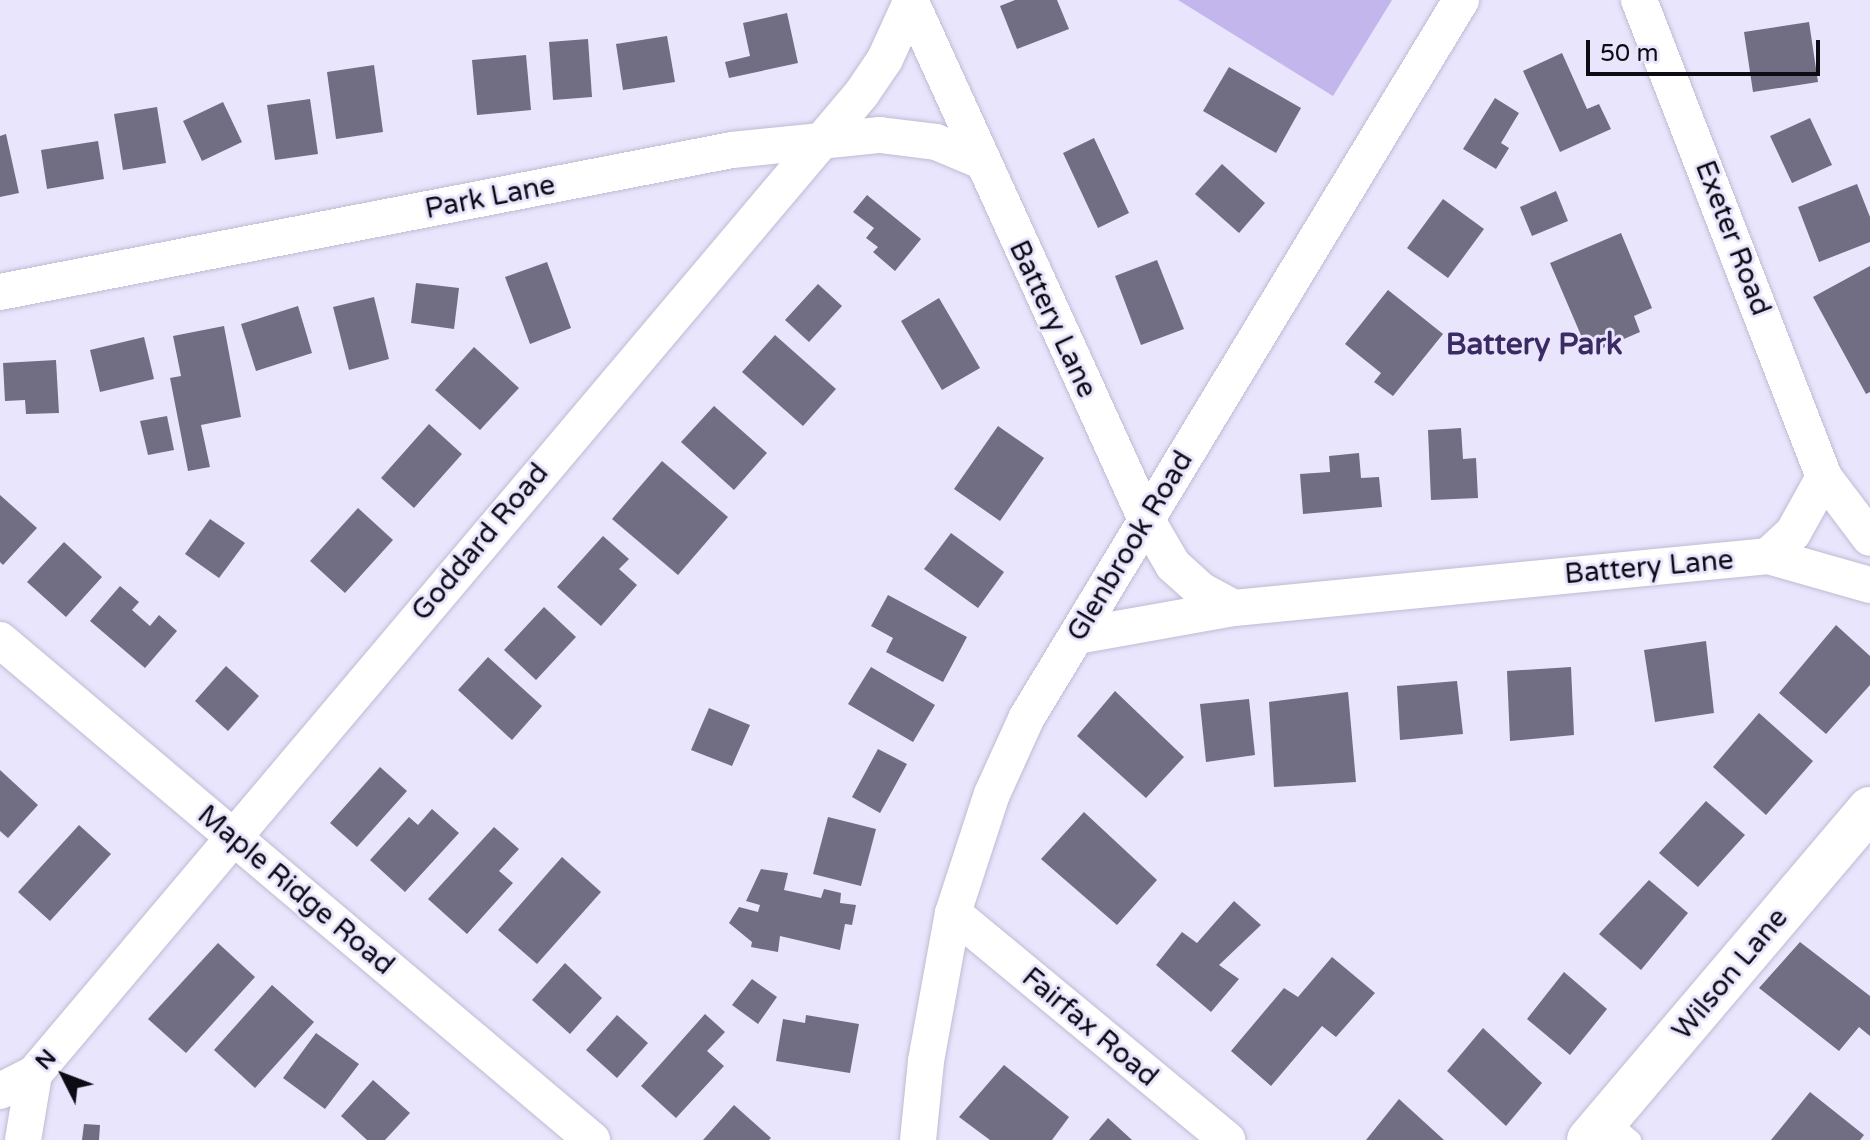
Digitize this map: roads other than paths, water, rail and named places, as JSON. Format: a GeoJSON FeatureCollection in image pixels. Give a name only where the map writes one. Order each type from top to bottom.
{"type":"FeatureCollection","features":[{"type":"Feature","properties":{"kind":"main road","name":"Wilson Lane"},"geometry":{"type":"LineString","coordinates":[[1609,1133],[1870,809]]}},
{"type":"Feature","properties":{"kind":"street","name":"Glenbrook Road"},"geometry":{"type":"LineString","coordinates":[[918,1140],[926,1061],[953,913],[992,794],[1027,717],[1145,517],[1461,0]]}},
{"type":"Feature","properties":{"kind":"street","name":"Exeter Road"},"geometry":{"type":"LineString","coordinates":[[1639,0],[1824,477],[1870,538]]}},
{"type":"Feature","properties":{"kind":"street","name":"Battery Lane"},"geometry":{"type":"LineString","coordinates":[[910,1],[979,160],[1145,517],[1173,565],[1202,591],[1234,608]]}},
{"type":"Feature","properties":{"kind":"street","name":"Goddard Road"},"geometry":{"type":"LineString","coordinates":[[0,1091],[34,1074],[817,143],[885,59],[910,1]]}},
{"type":"Feature","properties":{"kind":"street","name":"Park Lane"},"geometry":{"type":"LineString","coordinates":[[0,292],[732,150],[880,135],[936,142],[979,160]]}},
{"type":"Feature","properties":{"kind":"street"},"geometry":{"type":"LineString","coordinates":[[1768,556],[1793,533],[1824,477]]}},
{"type":"Feature","properties":{"kind":"street","name":"Battery Lane"},"geometry":{"type":"LineString","coordinates":[[1077,636],[1234,608],[1768,556],[1870,585]]}},
{"type":"Feature","properties":{"kind":"street","name":"Maple Ridge Road"},"geometry":{"type":"LineString","coordinates":[[0,640],[592,1140]]}},
{"type":"Feature","properties":{"kind":"street","name":"Fairfax Road"},"geometry":{"type":"LineString","coordinates":[[953,913],[1227,1140]]}},
{"type":"Feature","properties":{"kind":"street"},"geometry":{"type":"LineString","coordinates":[[23,1140],[34,1074]]}},
{"type":"Feature","properties":{"kind":"district","name":"Battery Park"},"geometry":{"type":"Point","coordinates":[1534,345]}}]}
